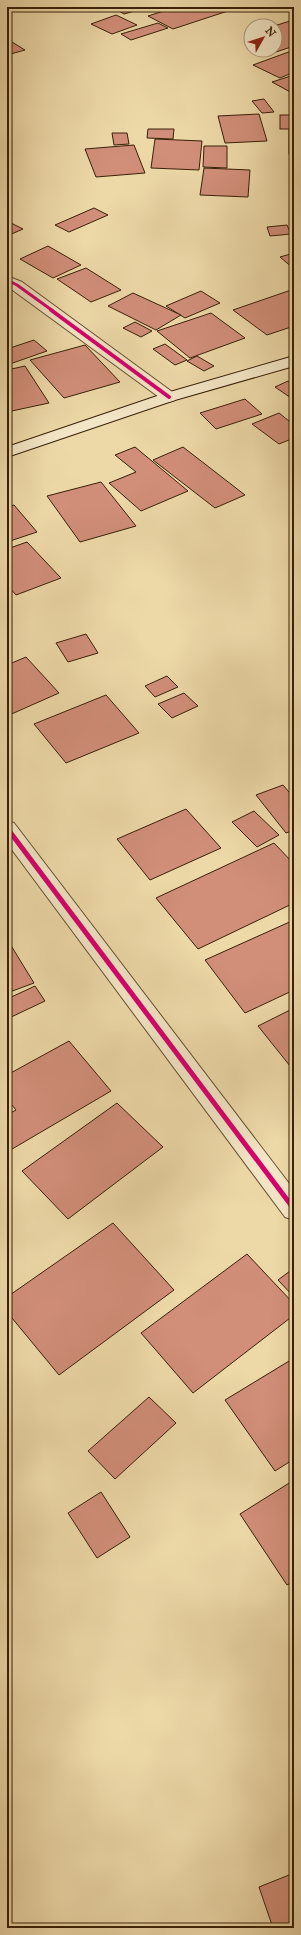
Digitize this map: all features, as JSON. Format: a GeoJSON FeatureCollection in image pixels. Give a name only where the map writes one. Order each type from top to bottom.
{"type":"FeatureCollection","features":[{"type":"Feature","properties":{"kind":"street"},"geometry":{"type":"LineString","coordinates":[[7,280],[17,285],[169,397]]}},
{"type":"Feature","properties":{"kind":"street"},"geometry":{"type":"LineString","coordinates":[[7,452],[169,397],[294,361]]}},
{"type":"Feature","properties":{"kind":"street"},"geometry":{"type":"LineString","coordinates":[[7,828],[294,1209]]}},
{"type":"Feature","properties":{"kind":"building"},"geometry":{"type":"Polygon","coordinates":[[[112,7],[149,7],[124,14],[112,7]]]}},
{"type":"Feature","properties":{"kind":"building"},"geometry":{"type":"Polygon","coordinates":[[[176,7],[240,7],[173,29],[148,16],[176,7]]]}},
{"type":"Feature","properties":{"kind":"building"},"geometry":{"type":"Polygon","coordinates":[[[116,15],[137,25],[112,34],[91,24],[116,15]]]}},
{"type":"Feature","properties":{"kind":"building"},"geometry":{"type":"Polygon","coordinates":[[[290,21],[294,23],[294,46],[283,50],[283,23],[290,21]]]}},
{"type":"Feature","properties":{"kind":"building"},"geometry":{"type":"Polygon","coordinates":[[[158,23],[168,28],[131,40],[121,34],[158,23]]]}},
{"type":"Feature","properties":{"kind":"building"},"geometry":{"type":"Polygon","coordinates":[[[7,39],[25,50],[7,55],[7,39]]]}},
{"type":"Feature","properties":{"kind":"building"},"geometry":{"type":"Polygon","coordinates":[[[294,50],[294,72],[280,78],[253,65],[272,58],[283,58],[283,54],[294,50]]]}},
{"type":"Feature","properties":{"kind":"building"},"geometry":{"type":"Polygon","coordinates":[[[294,75],[294,94],[272,82],[294,75]]]}},
{"type":"Feature","properties":{"kind":"building"},"geometry":{"type":"Polygon","coordinates":[[[264,99],[274,112],[262,113],[252,101],[264,99]]]}},
{"type":"Feature","properties":{"kind":"building"},"geometry":{"type":"Polygon","coordinates":[[[259,114],[267,141],[225,143],[218,116],[259,114]]]}},
{"type":"Feature","properties":{"kind":"building"},"geometry":{"type":"Polygon","coordinates":[[[280,115],[294,115],[294,129],[280,129],[280,115]]]}},
{"type":"Feature","properties":{"kind":"building"},"geometry":{"type":"Polygon","coordinates":[[[148,129],[174,129],[173,139],[147,138],[148,129]]]}},
{"type":"Feature","properties":{"kind":"building"},"geometry":{"type":"Polygon","coordinates":[[[289,130],[294,130],[294,154],[289,154],[289,130]]]}},
{"type":"Feature","properties":{"kind":"building"},"geometry":{"type":"Polygon","coordinates":[[[112,133],[127,133],[129,144],[114,145],[112,133]]]}},
{"type":"Feature","properties":{"kind":"building"},"geometry":{"type":"Polygon","coordinates":[[[155,139],[202,141],[199,170],[151,168],[155,139]]]}},
{"type":"Feature","properties":{"kind":"building"},"geometry":{"type":"Polygon","coordinates":[[[134,145],[145,173],[96,177],[85,149],[134,145]]]}},
{"type":"Feature","properties":{"kind":"building"},"geometry":{"type":"Polygon","coordinates":[[[204,146],[227,146],[227,168],[203,167],[204,146]]]}},
{"type":"Feature","properties":{"kind":"building"},"geometry":{"type":"Polygon","coordinates":[[[204,168],[250,170],[248,197],[200,195],[204,168]]]}},
{"type":"Feature","properties":{"kind":"building"},"geometry":{"type":"Polygon","coordinates":[[[94,208],[108,215],[69,232],[55,225],[94,208]]]}},
{"type":"Feature","properties":{"kind":"building"},"geometry":{"type":"Polygon","coordinates":[[[7,221],[23,229],[7,236],[7,221]]]}},
{"type":"Feature","properties":{"kind":"building"},"geometry":{"type":"Polygon","coordinates":[[[287,225],[291,234],[270,236],[267,227],[287,225]]]}},
{"type":"Feature","properties":{"kind":"building"},"geometry":{"type":"Polygon","coordinates":[[[48,246],[81,265],[53,278],[20,259],[48,246]]]}},
{"type":"Feature","properties":{"kind":"building"},"geometry":{"type":"Polygon","coordinates":[[[294,253],[294,269],[280,257],[294,253]]]}},
{"type":"Feature","properties":{"kind":"building"},"geometry":{"type":"Polygon","coordinates":[[[86,268],[121,290],[91,302],[57,279],[86,268]]]}},
{"type":"Feature","properties":{"kind":"building"},"geometry":{"type":"Polygon","coordinates":[[[294,289],[294,326],[267,335],[233,310],[294,289]]]}},
{"type":"Feature","properties":{"kind":"building"},"geometry":{"type":"Polygon","coordinates":[[[201,291],[220,303],[185,318],[166,306],[201,291]]]}},
{"type":"Feature","properties":{"kind":"building"},"geometry":{"type":"Polygon","coordinates":[[[133,293],[181,315],[156,330],[108,306],[133,293]]]}},
{"type":"Feature","properties":{"kind":"building"},"geometry":{"type":"Polygon","coordinates":[[[211,313],[245,338],[190,358],[157,331],[211,313]]]}},
{"type":"Feature","properties":{"kind":"building"},"geometry":{"type":"Polygon","coordinates":[[[135,322],[152,331],[141,337],[123,328],[135,322]]]}},
{"type":"Feature","properties":{"kind":"building"},"geometry":{"type":"Polygon","coordinates":[[[34,340],[47,351],[7,365],[7,349],[34,340]]]}},
{"type":"Feature","properties":{"kind":"building"},"geometry":{"type":"Polygon","coordinates":[[[165,344],[187,360],[175,365],[153,349],[165,344]]]}},
{"type":"Feature","properties":{"kind":"building"},"geometry":{"type":"Polygon","coordinates":[[[85,345],[120,382],[64,398],[30,360],[85,345]]]}},
{"type":"Feature","properties":{"kind":"building"},"geometry":{"type":"Polygon","coordinates":[[[197,356],[214,366],[204,371],[187,361],[197,356]]]}},
{"type":"Feature","properties":{"kind":"building"},"geometry":{"type":"Polygon","coordinates":[[[25,366],[49,403],[7,412],[7,370],[25,366]]]}},
{"type":"Feature","properties":{"kind":"building"},"geometry":{"type":"Polygon","coordinates":[[[288,381],[294,385],[294,400],[275,387],[288,381]]]}},
{"type":"Feature","properties":{"kind":"building"},"geometry":{"type":"Polygon","coordinates":[[[245,399],[262,414],[216,429],[200,413],[245,399]]]}},
{"type":"Feature","properties":{"kind":"building"},"geometry":{"type":"Polygon","coordinates":[[[279,413],[294,425],[294,438],[279,444],[252,424],[279,413]]]}},
{"type":"Feature","properties":{"kind":"building"},"geometry":{"type":"Polygon","coordinates":[[[135,447],[188,491],[141,511],[109,483],[136,472],[115,455],[135,447]]]}},
{"type":"Feature","properties":{"kind":"building"},"geometry":{"type":"Polygon","coordinates":[[[183,447],[245,495],[215,508],[153,460],[183,447]]]}},
{"type":"Feature","properties":{"kind":"building"},"geometry":{"type":"Polygon","coordinates":[[[101,482],[136,526],[80,542],[47,496],[101,482]]]}},
{"type":"Feature","properties":{"kind":"building"},"geometry":{"type":"Polygon","coordinates":[[[14,505],[37,532],[7,542],[7,507],[14,505]]]}},
{"type":"Feature","properties":{"kind":"building"},"geometry":{"type":"Polygon","coordinates":[[[27,542],[61,578],[16,595],[7,585],[7,549],[27,542]]]}},
{"type":"Feature","properties":{"kind":"building"},"geometry":{"type":"Polygon","coordinates":[[[86,634],[98,653],[68,662],[56,643],[86,634]]]}},
{"type":"Feature","properties":{"kind":"building"},"geometry":{"type":"Polygon","coordinates":[[[26,657],[59,693],[7,716],[7,665],[26,657]]]}},
{"type":"Feature","properties":{"kind":"building"},"geometry":{"type":"Polygon","coordinates":[[[167,676],[178,687],[155,697],[145,686],[167,676]]]}},
{"type":"Feature","properties":{"kind":"building"},"geometry":{"type":"Polygon","coordinates":[[[184,693],[198,706],[172,718],[158,704],[184,693]]]}},
{"type":"Feature","properties":{"kind":"building"},"geometry":{"type":"Polygon","coordinates":[[[106,695],[139,733],[66,763],[34,724],[106,695]]]}},
{"type":"Feature","properties":{"kind":"building"},"geometry":{"type":"Polygon","coordinates":[[[283,785],[294,798],[294,830],[286,833],[256,795],[283,785]]]}},
{"type":"Feature","properties":{"kind":"building"},"geometry":{"type":"Polygon","coordinates":[[[186,809],[221,848],[150,880],[117,839],[186,809]]]}},
{"type":"Feature","properties":{"kind":"building"},"geometry":{"type":"Polygon","coordinates":[[[254,811],[279,835],[257,847],[232,822],[254,811]]]}},
{"type":"Feature","properties":{"kind":"building"},"geometry":{"type":"Polygon","coordinates":[[[274,843],[294,864],[294,903],[198,949],[156,898],[274,843]]]}},
{"type":"Feature","properties":{"kind":"building"},"geometry":{"type":"Polygon","coordinates":[[[294,920],[294,990],[245,1013],[205,960],[294,920]]]}},
{"type":"Feature","properties":{"kind":"building"},"geometry":{"type":"Polygon","coordinates":[[[7,939],[34,983],[7,993],[7,939]]]}},
{"type":"Feature","properties":{"kind":"building"},"geometry":{"type":"Polygon","coordinates":[[[35,986],[45,1001],[7,1019],[7,999],[35,986]]]}},
{"type":"Feature","properties":{"kind":"building"},"geometry":{"type":"Polygon","coordinates":[[[294,1008],[294,1071],[258,1026],[294,1008]]]}},
{"type":"Feature","properties":{"kind":"building"},"geometry":{"type":"Polygon","coordinates":[[[69,1041],[111,1091],[7,1152],[7,1115],[16,1110],[7,1099],[7,1075],[69,1041]]]}},
{"type":"Feature","properties":{"kind":"building"},"geometry":{"type":"Polygon","coordinates":[[[117,1103],[163,1147],[68,1219],[22,1171],[117,1103]]]}},
{"type":"Feature","properties":{"kind":"building"},"geometry":{"type":"Polygon","coordinates":[[[113,1223],[174,1290],[59,1375],[7,1312],[7,1297],[113,1223]]]}},
{"type":"Feature","properties":{"kind":"building"},"geometry":{"type":"Polygon","coordinates":[[[247,1254],[294,1304],[294,1315],[193,1393],[141,1333],[247,1254]]]}},
{"type":"Feature","properties":{"kind":"building"},"geometry":{"type":"Polygon","coordinates":[[[294,1268],[294,1297],[278,1280],[294,1268]]]}},
{"type":"Feature","properties":{"kind":"building"},"geometry":{"type":"Polygon","coordinates":[[[294,1358],[294,1459],[275,1471],[225,1400],[294,1358]]]}},
{"type":"Feature","properties":{"kind":"building"},"geometry":{"type":"Polygon","coordinates":[[[149,1397],[176,1423],[115,1479],[88,1451],[149,1397]]]}},
{"type":"Feature","properties":{"kind":"building"},"geometry":{"type":"Polygon","coordinates":[[[294,1480],[294,1581],[287,1585],[240,1514],[294,1480]]]}},
{"type":"Feature","properties":{"kind":"building"},"geometry":{"type":"Polygon","coordinates":[[[101,1492],[130,1537],[97,1558],[68,1513],[101,1492]]]}},
{"type":"Feature","properties":{"kind":"building"},"geometry":{"type":"Polygon","coordinates":[[[294,1873],[294,1928],[273,1928],[259,1887],[294,1873]]]}},
{"type":"Feature","properties":{"kind":"cycle path"},"geometry":{"type":"LineString","coordinates":[[7,280],[17,285],[169,397]]}},
{"type":"Feature","properties":{"kind":"cycle path"},"geometry":{"type":"LineString","coordinates":[[7,828],[294,1209]]}}]}
